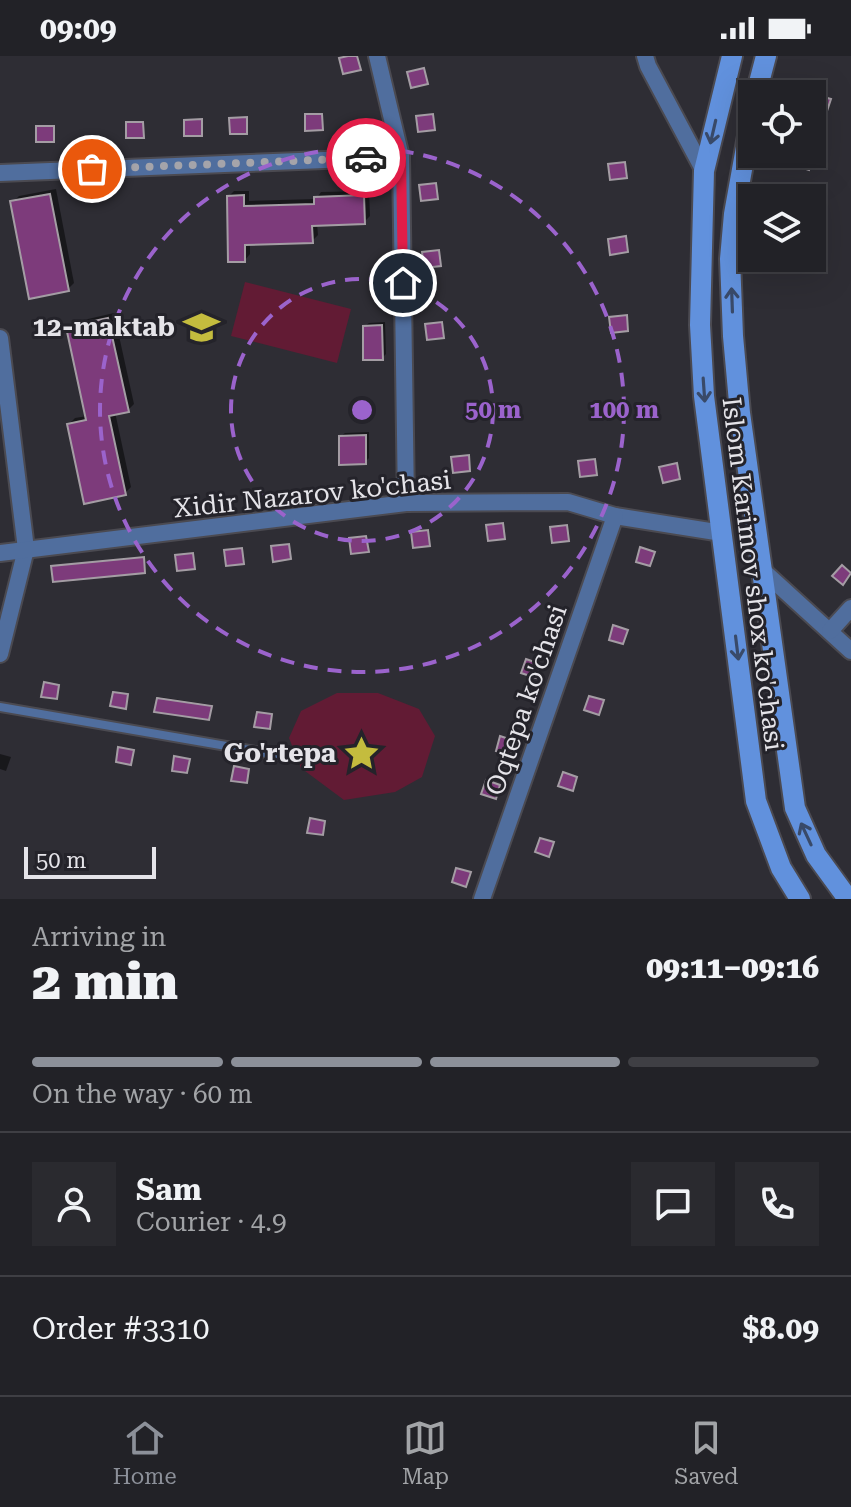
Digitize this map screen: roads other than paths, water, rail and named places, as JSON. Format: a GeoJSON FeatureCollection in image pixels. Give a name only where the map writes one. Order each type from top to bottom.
{"type":"FeatureCollection","features":[{"type":"Feature","properties":{"kind":"main road","name":"Islom Karimov shox ko'chasi"},"geometry":{"type":"LineString","coordinates":[[732,56],[704,171],[700,325],[704,396],[756,801],[781,868],[800,899]]}},
{"type":"Feature","properties":{"kind":"main road"},"geometry":{"type":"LineString","coordinates":[[759,80],[766,56]]}},
{"type":"Feature","properties":{"kind":"main road"},"geometry":{"type":"LineString","coordinates":[[724,82],[738,93]]}},
{"type":"Feature","properties":{"kind":"main road","name":"Islom Karimov shox ko'chasi"},"geometry":{"type":"LineString","coordinates":[[742,168],[730,259],[733,336],[740,413],[795,808],[816,855],[848,899]]}},
{"type":"Feature","properties":{"kind":"street"},"geometry":{"type":"LineString","coordinates":[[377,56],[401,157],[406,503]]}},
{"type":"Feature","properties":{"kind":"street"},"geometry":{"type":"LineString","coordinates":[[645,56],[704,171]]}},
{"type":"Feature","properties":{"kind":"street"},"geometry":{"type":"LineString","coordinates":[[0,173],[401,157]]}},
{"type":"Feature","properties":{"kind":"street"},"geometry":{"type":"LineString","coordinates":[[0,338],[26,549],[0,654]]}},
{"type":"Feature","properties":{"kind":"street","name":"Xidir Nazarov ko'chasi"},"geometry":{"type":"LineString","coordinates":[[0,553],[406,503],[568,502],[615,516],[722,533]]}},
{"type":"Feature","properties":{"kind":"street","name":"Oqtepa ko'chasi"},"geometry":{"type":"LineString","coordinates":[[482,899],[615,516]]}},
{"type":"Feature","properties":{"kind":"street"},"geometry":{"type":"LineString","coordinates":[[761,569],[851,651]]}},
{"type":"Feature","properties":{"kind":"street"},"geometry":{"type":"LineString","coordinates":[[830,631],[851,608]]}},
{"type":"Feature","properties":{"kind":"lane"},"geometry":{"type":"LineString","coordinates":[[0,707],[284,756]]}},
{"type":"Feature","properties":{"kind":"place","name":"12-maktab"},"geometry":{"type":"Point","coordinates":[201,327]}},
{"type":"Feature","properties":{"kind":"place","name":"Go'rtepa"},"geometry":{"type":"Point","coordinates":[362,753]}}]}
